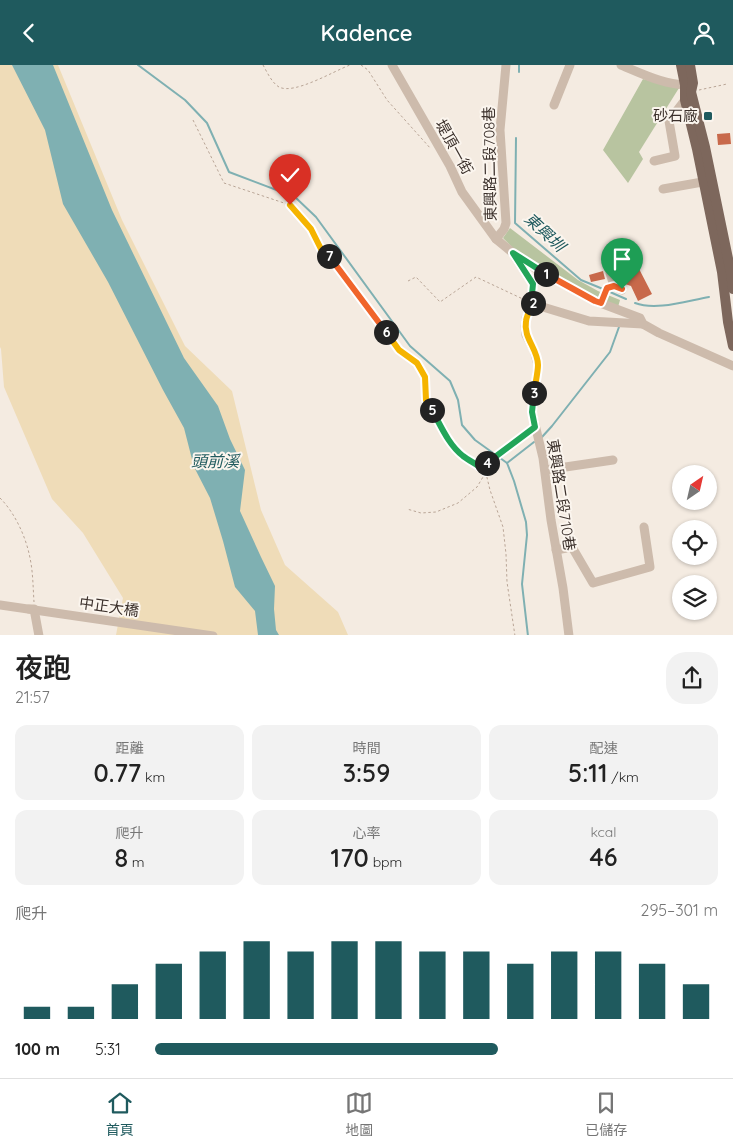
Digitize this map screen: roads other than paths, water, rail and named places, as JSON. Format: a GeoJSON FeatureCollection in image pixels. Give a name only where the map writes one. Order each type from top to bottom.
{"type":"FeatureCollection","features":[{"type":"Feature","properties":{"kind":"main road"},"geometry":{"type":"LineString","coordinates":[[681,65],[689,90],[707,181],[733,289]]}},
{"type":"Feature","properties":{"kind":"main road"},"geometry":{"type":"LineString","coordinates":[[689,90],[690,65]]}},
{"type":"Feature","properties":{"kind":"main road"},"geometry":{"type":"LineString","coordinates":[[729,274],[728,322],[733,346]]}},
{"type":"Feature","properties":{"kind":"street","name":"堤頂一街"},"geometry":{"type":"LineString","coordinates":[[392,65],[450,166],[462,192],[496,239]]}},
{"type":"Feature","properties":{"kind":"street","name":"東興路二段708巷"},"geometry":{"type":"LineString","coordinates":[[506,65],[500,130],[506,223],[496,239],[535,268],[595,301],[640,318],[643,324]]}},
{"type":"Feature","properties":{"kind":"street"},"geometry":{"type":"LineString","coordinates":[[554,105],[570,65]]}},
{"type":"Feature","properties":{"kind":"street"},"geometry":{"type":"LineString","coordinates":[[620,65],[689,90],[669,121],[675,156],[654,161]]}},
{"type":"Feature","properties":{"kind":"street"},"geometry":{"type":"LineString","coordinates":[[664,189],[707,181]]}},
{"type":"Feature","properties":{"kind":"street","name":"東興路二段708巷"},"geometry":{"type":"LineString","coordinates":[[513,253],[533,284],[533,304],[589,321],[643,324],[659,333],[660,339],[733,371]]}},
{"type":"Feature","properties":{"kind":"street"},"geometry":{"type":"LineString","coordinates":[[601,303],[612,289],[610,273],[624,266]]}},
{"type":"Feature","properties":{"kind":"street","name":"東興路二段710巷"},"geometry":{"type":"LineString","coordinates":[[533,304],[526,318],[525,326],[526,335],[534,350],[538,365],[532,412],[545,470],[569,635]]}},
{"type":"Feature","properties":{"kind":"street"},"geometry":{"type":"LineString","coordinates":[[659,333],[733,366]]}},
{"type":"Feature","properties":{"kind":"street"},"geometry":{"type":"LineString","coordinates":[[545,470],[613,460]]}},
{"type":"Feature","properties":{"kind":"street"},"geometry":{"type":"LineString","coordinates":[[556,550],[572,547],[593,583],[650,567],[644,527]]}},
{"type":"Feature","properties":{"kind":"street","name":"中正大橋"},"geometry":{"type":"LineString","coordinates":[[0,605],[213,635]]}},
{"type":"Feature","properties":{"kind":"street"},"geometry":{"type":"LineString","coordinates":[[0,610],[34,609],[39,635]]}},
{"type":"Feature","properties":{"kind":"water","name":"頭前溪"},"geometry":{"type":"Polygon","coordinates":[[[12,65],[53,65],[112,210],[184,358],[218,406],[230,439],[245,470],[240,511],[275,586],[274,609],[276,630],[279,635],[258,635],[255,611],[235,587],[210,498],[194,467],[184,428],[108,282],[63,204],[45,130],[12,65]]]}},
{"type":"Feature","properties":{"kind":"waterway"},"geometry":{"type":"LineString","coordinates":[[138,65],[185,100],[207,123],[229,172],[295,197],[316,217],[410,346],[450,381],[458,400],[462,425],[475,440],[507,463]]}},
{"type":"Feature","properties":{"kind":"waterway","name":"東興圳"},"geometry":{"type":"LineString","coordinates":[[519,65],[519,72]]}},
{"type":"Feature","properties":{"kind":"waterway","name":"東興圳"},"geometry":{"type":"LineString","coordinates":[[516,138],[515,223],[581,280],[603,289]]}},
{"type":"Feature","properties":{"kind":"waterway","name":"東興圳"},"geometry":{"type":"LineString","coordinates":[[610,292],[626,299]]}},
{"type":"Feature","properties":{"kind":"waterway"},"geometry":{"type":"LineString","coordinates":[[635,303],[662,306],[709,297]]}},
{"type":"Feature","properties":{"kind":"waterway"},"geometry":{"type":"LineString","coordinates":[[542,437],[610,352],[619,327]]}},
{"type":"Feature","properties":{"kind":"waterway"},"geometry":{"type":"LineString","coordinates":[[528,635],[522,584],[527,535],[526,522],[507,463],[534,442]]}},
{"type":"Feature","properties":{"kind":"place","name":"砂石廠"},"geometry":{"type":"Point","coordinates":[708,116]}}]}
